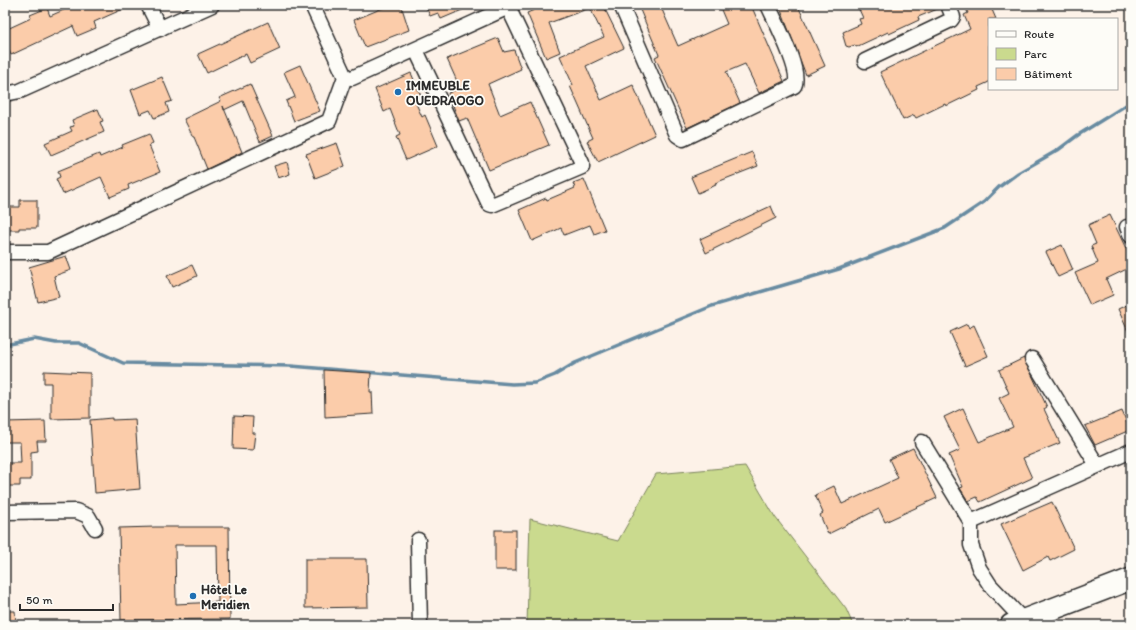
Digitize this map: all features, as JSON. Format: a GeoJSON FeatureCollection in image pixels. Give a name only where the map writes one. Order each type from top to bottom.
{"type":"FeatureCollection","features":[{"type":"Feature","properties":{"kind":"street"},"geometry":{"type":"LineString","coordinates":[[148,5],[160,29]]}},
{"type":"Feature","properties":{"kind":"street"},"geometry":{"type":"LineString","coordinates":[[5,94],[20,91],[212,5]]}},
{"type":"Feature","properties":{"kind":"street"},"geometry":{"type":"LineString","coordinates":[[5,252],[48,252],[325,124],[331,118],[344,77],[312,5]]}},
{"type":"Feature","properties":{"kind":"street"},"geometry":{"type":"LineString","coordinates":[[621,5],[677,135],[683,138],[794,86],[797,82],[788,49],[768,5]]}},
{"type":"Feature","properties":{"kind":"street"},"geometry":{"type":"LineString","coordinates":[[865,61],[951,20],[953,17],[948,5]]}},
{"type":"Feature","properties":{"kind":"street"},"geometry":{"type":"LineString","coordinates":[[344,77],[352,78],[416,50],[492,10],[511,6],[582,163],[582,167],[492,205],[489,204],[416,50]]}},
{"type":"Feature","properties":{"kind":"street"},"geometry":{"type":"LineString","coordinates":[[1032,359],[1097,465]]}},
{"type":"Feature","properties":{"kind":"street"},"geometry":{"type":"LineString","coordinates":[[922,442],[971,522],[971,545],[979,568],[1017,623],[1131,579]]}},
{"type":"Feature","properties":{"kind":"street"},"geometry":{"type":"LineString","coordinates":[[971,522],[1131,451]]}},
{"type":"Feature","properties":{"kind":"street"},"geometry":{"type":"LineString","coordinates":[[5,512],[76,511],[88,516],[96,528]]}},
{"type":"Feature","properties":{"kind":"street"},"geometry":{"type":"LineString","coordinates":[[418,540],[420,625]]}},
{"type":"Feature","properties":{"kind":"green space"},"geometry":{"type":"Polygon","coordinates":[[[745,466],[775,517],[846,609],[853,625],[527,625],[530,519],[618,541],[656,474],[745,466]]]}},
{"type":"Feature","properties":{"kind":"building"},"geometry":{"type":"Polygon","coordinates":[[[75,5],[132,5],[94,22],[96,28],[77,36],[73,26],[11,55],[5,42],[5,30],[31,18],[30,15],[47,8],[50,16],[75,5]]]}},
{"type":"Feature","properties":{"kind":"building"},"geometry":{"type":"Polygon","coordinates":[[[390,5],[401,5],[409,30],[365,47],[354,20],[390,5]]]}},
{"type":"Feature","properties":{"kind":"building"},"geometry":{"type":"Polygon","coordinates":[[[425,5],[474,5],[441,19],[438,13],[430,16],[425,5]]]}},
{"type":"Feature","properties":{"kind":"building"},"geometry":{"type":"Polygon","coordinates":[[[546,5],[603,5],[624,48],[586,66],[601,100],[633,85],[655,135],[598,162],[587,141],[593,138],[570,86],[573,85],[560,56],[604,37],[590,8],[549,23],[560,52],[546,58],[527,13],[546,5]]]}},
{"type":"Feature","properties":{"kind":"building"},"geometry":{"type":"Polygon","coordinates":[[[638,5],[660,5],[678,46],[727,24],[719,5],[751,5],[784,81],[759,93],[745,64],[726,72],[740,103],[687,128],[655,57],[659,55],[638,5]]]}},
{"type":"Feature","properties":{"kind":"building"},"geometry":{"type":"Polygon","coordinates":[[[779,5],[796,5],[799,8],[825,66],[806,75],[779,5]]]}},
{"type":"Feature","properties":{"kind":"building"},"geometry":{"type":"Polygon","coordinates":[[[857,5],[940,5],[940,8],[918,17],[919,20],[889,34],[888,32],[856,47],[855,45],[849,47],[846,46],[843,32],[861,24],[859,19],[863,18],[857,5]]]}},
{"type":"Feature","properties":{"kind":"building"},"geometry":{"type":"Polygon","coordinates":[[[964,5],[990,5],[996,18],[988,18],[988,82],[978,87],[979,90],[946,106],[945,104],[916,118],[914,115],[903,120],[880,72],[970,29],[964,15],[968,13],[964,5]]]}},
{"type":"Feature","properties":{"kind":"building"},"geometry":{"type":"Polygon","coordinates":[[[268,22],[280,49],[250,63],[246,54],[207,73],[198,54],[268,22]]]}},
{"type":"Feature","properties":{"kind":"building"},"geometry":{"type":"Polygon","coordinates":[[[498,38],[504,52],[514,50],[521,69],[488,84],[500,115],[530,102],[549,145],[489,170],[467,118],[459,121],[448,93],[460,88],[447,59],[498,38]]]}},
{"type":"Feature","properties":{"kind":"building"},"geometry":{"type":"Polygon","coordinates":[[[300,65],[320,111],[294,121],[286,101],[295,97],[284,72],[300,65]]]}},
{"type":"Feature","properties":{"kind":"building"},"geometry":{"type":"Polygon","coordinates":[[[411,73],[421,96],[414,99],[422,117],[425,115],[438,146],[406,160],[396,137],[400,135],[390,109],[384,112],[375,89],[411,73]]]}},
{"type":"Feature","properties":{"kind":"building"},"geometry":{"type":"Polygon","coordinates":[[[162,77],[172,101],[166,103],[169,112],[154,118],[150,110],[140,114],[131,90],[162,77]]]}},
{"type":"Feature","properties":{"kind":"building"},"geometry":{"type":"Polygon","coordinates":[[[250,84],[273,136],[260,142],[243,101],[225,110],[242,152],[207,169],[194,137],[184,119],[221,101],[219,98],[250,84]]]}},
{"type":"Feature","properties":{"kind":"building"},"geometry":{"type":"Polygon","coordinates":[[[98,109],[103,121],[100,122],[104,132],[51,155],[45,143],[72,131],[70,127],[74,126],[72,120],[98,109]]]}},
{"type":"Feature","properties":{"kind":"building"},"geometry":{"type":"Polygon","coordinates":[[[149,134],[153,143],[149,145],[160,172],[128,185],[129,189],[110,197],[101,177],[63,194],[56,179],[60,177],[58,171],[99,154],[100,157],[123,147],[122,145],[149,134]]]}},
{"type":"Feature","properties":{"kind":"building"},"geometry":{"type":"Polygon","coordinates":[[[337,143],[345,166],[315,178],[306,154],[337,143]]]}},
{"type":"Feature","properties":{"kind":"building"},"geometry":{"type":"Polygon","coordinates":[[[752,152],[758,166],[715,183],[716,185],[698,193],[691,177],[752,152]]]}},
{"type":"Feature","properties":{"kind":"building"},"geometry":{"type":"Polygon","coordinates":[[[287,162],[290,174],[278,178],[274,166],[287,162]]]}},
{"type":"Feature","properties":{"kind":"building"},"geometry":{"type":"Polygon","coordinates":[[[584,179],[605,230],[594,234],[590,225],[564,235],[561,228],[532,241],[519,210],[546,198],[547,200],[575,188],[573,183],[584,179]]]}},
{"type":"Feature","properties":{"kind":"building"},"geometry":{"type":"Polygon","coordinates":[[[20,200],[37,200],[37,228],[5,230],[5,207],[20,207],[20,200]]]}},
{"type":"Feature","properties":{"kind":"building"},"geometry":{"type":"Polygon","coordinates":[[[771,206],[776,218],[706,253],[700,239],[771,206]]]}},
{"type":"Feature","properties":{"kind":"building"},"geometry":{"type":"Polygon","coordinates":[[[1110,215],[1131,259],[1131,267],[1106,279],[1113,295],[1090,305],[1075,273],[1098,263],[1091,246],[1096,244],[1088,225],[1110,215]]]}},
{"type":"Feature","properties":{"kind":"building"},"geometry":{"type":"Polygon","coordinates":[[[1062,245],[1073,270],[1058,277],[1046,252],[1062,245]]]}},
{"type":"Feature","properties":{"kind":"building"},"geometry":{"type":"Polygon","coordinates":[[[66,256],[71,270],[54,276],[59,297],[38,302],[29,267],[66,256]]]}},
{"type":"Feature","properties":{"kind":"building"},"geometry":{"type":"Polygon","coordinates":[[[192,265],[197,276],[172,287],[167,276],[192,265]]]}},
{"type":"Feature","properties":{"kind":"building"},"geometry":{"type":"Polygon","coordinates":[[[1131,303],[1131,338],[1118,309],[1131,303]]]}},
{"type":"Feature","properties":{"kind":"building"},"geometry":{"type":"Polygon","coordinates":[[[967,324],[969,328],[974,325],[988,356],[965,366],[950,332],[967,324]]]}},
{"type":"Feature","properties":{"kind":"building"},"geometry":{"type":"Polygon","coordinates":[[[1024,358],[1047,407],[1044,409],[1060,443],[1023,458],[1032,478],[980,502],[977,497],[968,501],[960,488],[963,487],[949,455],[960,450],[944,417],[963,408],[979,442],[1013,427],[999,398],[1009,393],[999,370],[1024,358]]]}},
{"type":"Feature","properties":{"kind":"building"},"geometry":{"type":"Polygon","coordinates":[[[324,370],[371,373],[370,392],[372,392],[373,414],[325,417],[324,370]]]}},
{"type":"Feature","properties":{"kind":"building"},"geometry":{"type":"Polygon","coordinates":[[[44,371],[90,373],[90,418],[51,419],[51,383],[44,383],[44,371]]]}},
{"type":"Feature","properties":{"kind":"building"},"geometry":{"type":"Polygon","coordinates":[[[1122,411],[1130,430],[1095,445],[1085,426],[1122,411]]]}},
{"type":"Feature","properties":{"kind":"building"},"geometry":{"type":"Polygon","coordinates":[[[234,416],[253,417],[252,433],[255,433],[253,450],[233,449],[234,416]]]}},
{"type":"Feature","properties":{"kind":"building"},"geometry":{"type":"Polygon","coordinates":[[[112,418],[112,420],[135,419],[140,489],[95,493],[90,420],[112,418]]]}},
{"type":"Feature","properties":{"kind":"building"},"geometry":{"type":"Polygon","coordinates":[[[45,421],[46,441],[37,441],[38,451],[31,452],[31,480],[20,480],[20,486],[6,486],[5,463],[21,463],[20,442],[5,442],[5,422],[45,421]]]}},
{"type":"Feature","properties":{"kind":"building"},"geometry":{"type":"Polygon","coordinates":[[[913,448],[937,498],[885,522],[879,509],[828,534],[820,515],[823,513],[815,495],[834,486],[842,504],[898,478],[889,459],[913,448]]]}},
{"type":"Feature","properties":{"kind":"building"},"geometry":{"type":"Polygon","coordinates":[[[1052,502],[1074,549],[1050,561],[1048,557],[1023,570],[1001,524],[1052,502]]]}},
{"type":"Feature","properties":{"kind":"building"},"geometry":{"type":"Polygon","coordinates":[[[229,527],[230,619],[121,620],[119,528],[229,527]],[[175,545],[176,604],[218,602],[217,545],[175,545]]]}},
{"type":"Feature","properties":{"kind":"building"},"geometry":{"type":"Polygon","coordinates":[[[495,530],[516,530],[516,570],[495,570],[495,530]]]}},
{"type":"Feature","properties":{"kind":"building"},"geometry":{"type":"Polygon","coordinates":[[[305,559],[367,559],[368,607],[305,608],[305,559]]]}},
{"type":"Feature","properties":{"kind":"building"},"geometry":{"type":"Polygon","coordinates":[[[5,611],[15,611],[16,622],[5,622],[5,611]]]}},
{"type":"Feature","properties":{"kind":"waterway"},"geometry":{"type":"LineString","coordinates":[[5,345],[34,339],[56,343],[79,343],[123,363],[291,366],[512,384],[535,383],[555,375],[575,363],[712,306],[839,269],[945,228],[984,202],[999,187],[1018,173],[1058,150],[1078,135],[1131,102]]}},
{"type":"Feature","properties":{"kind":"place","name":"IMMEUBLE OUEDRAOGO"},"geometry":{"type":"Point","coordinates":[398,92]}},
{"type":"Feature","properties":{"kind":"place","name":"Hôtel Le Meridien"},"geometry":{"type":"Point","coordinates":[193,596]}}]}
